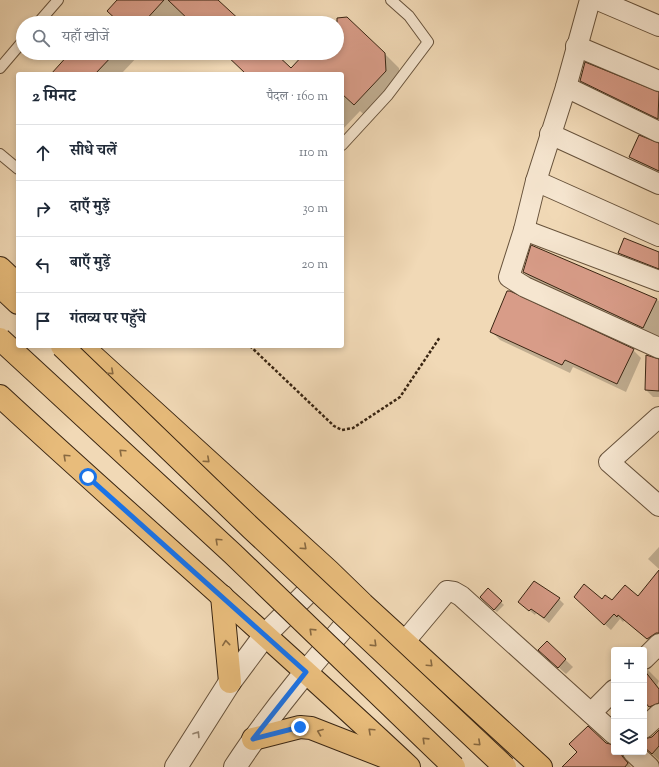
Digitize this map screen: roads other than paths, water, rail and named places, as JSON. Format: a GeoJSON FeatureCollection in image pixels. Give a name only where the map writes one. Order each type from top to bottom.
{"type":"FeatureCollection","features":[{"type":"Feature","properties":{"kind":"main road"},"geometry":{"type":"LineString","coordinates":[[0,268],[16,283]]}},
{"type":"Feature","properties":{"kind":"main road"},"geometry":{"type":"LineString","coordinates":[[0,286],[16,301]]}},
{"type":"Feature","properties":{"kind":"main road"},"geometry":{"type":"LineString","coordinates":[[0,339],[233,554],[454,767]]}},
{"type":"Feature","properties":{"kind":"main road"},"geometry":{"type":"LineString","coordinates":[[64,348],[252,529],[505,767]]}},
{"type":"Feature","properties":{"kind":"main road"},"geometry":{"type":"LineString","coordinates":[[84,348],[541,767]]}},
{"type":"Feature","properties":{"kind":"main road"},"geometry":{"type":"LineString","coordinates":[[0,396],[409,767]]}},
{"type":"Feature","properties":{"kind":"main road"},"geometry":{"type":"LineString","coordinates":[[222,596],[230,682]]}},
{"type":"Feature","properties":{"kind":"main road"},"geometry":{"type":"LineString","coordinates":[[253,739],[300,727],[311,728],[409,767]]}},
{"type":"Feature","properties":{"kind":"street"},"geometry":{"type":"LineString","coordinates":[[590,0],[576,46],[566,87],[550,134],[536,181],[524,230],[509,277],[525,287],[659,348]]}},
{"type":"Feature","properties":{"kind":"street"},"geometry":{"type":"LineString","coordinates":[[598,0],[659,26]]}},
{"type":"Feature","properties":{"kind":"street"},"geometry":{"type":"LineString","coordinates":[[576,46],[659,81]]}},
{"type":"Feature","properties":{"kind":"street"},"geometry":{"type":"LineString","coordinates":[[566,87],[659,132]]}},
{"type":"Feature","properties":{"kind":"street"},"geometry":{"type":"LineString","coordinates":[[550,134],[659,184]]}},
{"type":"Feature","properties":{"kind":"street"},"geometry":{"type":"LineString","coordinates":[[536,181],[659,236]]}},
{"type":"Feature","properties":{"kind":"street"},"geometry":{"type":"LineString","coordinates":[[524,230],[659,281]]}},
{"type":"Feature","properties":{"kind":"street"},"geometry":{"type":"LineString","coordinates":[[657,501],[609,462],[659,417]]}},
{"type":"Feature","properties":{"kind":"street"},"geometry":{"type":"LineString","coordinates":[[176,767],[230,682],[265,635],[329,571]]}},
{"type":"Feature","properties":{"kind":"street"},"geometry":{"type":"LineString","coordinates":[[405,641],[447,591],[454,592],[461,596],[611,731]]}},
{"type":"Feature","properties":{"kind":"street"},"geometry":{"type":"LineString","coordinates":[[235,767],[253,739],[306,672],[363,604]]}},
{"type":"Feature","properties":{"kind":"street"},"geometry":{"type":"LineString","coordinates":[[647,656],[659,644]]}},
{"type":"Feature","properties":{"kind":"street"},"geometry":{"type":"LineString","coordinates":[[591,713],[611,693]]}},
{"type":"Feature","properties":{"kind":"street"},"geometry":{"type":"LineString","coordinates":[[647,725],[659,714]]}},
{"type":"Feature","properties":{"kind":"street"},"geometry":{"type":"LineString","coordinates":[[636,755],[649,767]]}},
{"type":"Feature","properties":{"kind":"lane"},"geometry":{"type":"LineString","coordinates":[[44,16],[58,0]]}},
{"type":"Feature","properties":{"kind":"lane"},"geometry":{"type":"LineString","coordinates":[[344,143],[388,95],[428,42],[409,16],[391,0]]}},
{"type":"Feature","properties":{"kind":"lane"},"geometry":{"type":"LineString","coordinates":[[0,68],[16,49]]}},
{"type":"Feature","properties":{"kind":"lane"},"geometry":{"type":"LineString","coordinates":[[0,154],[16,167]]}}]}
